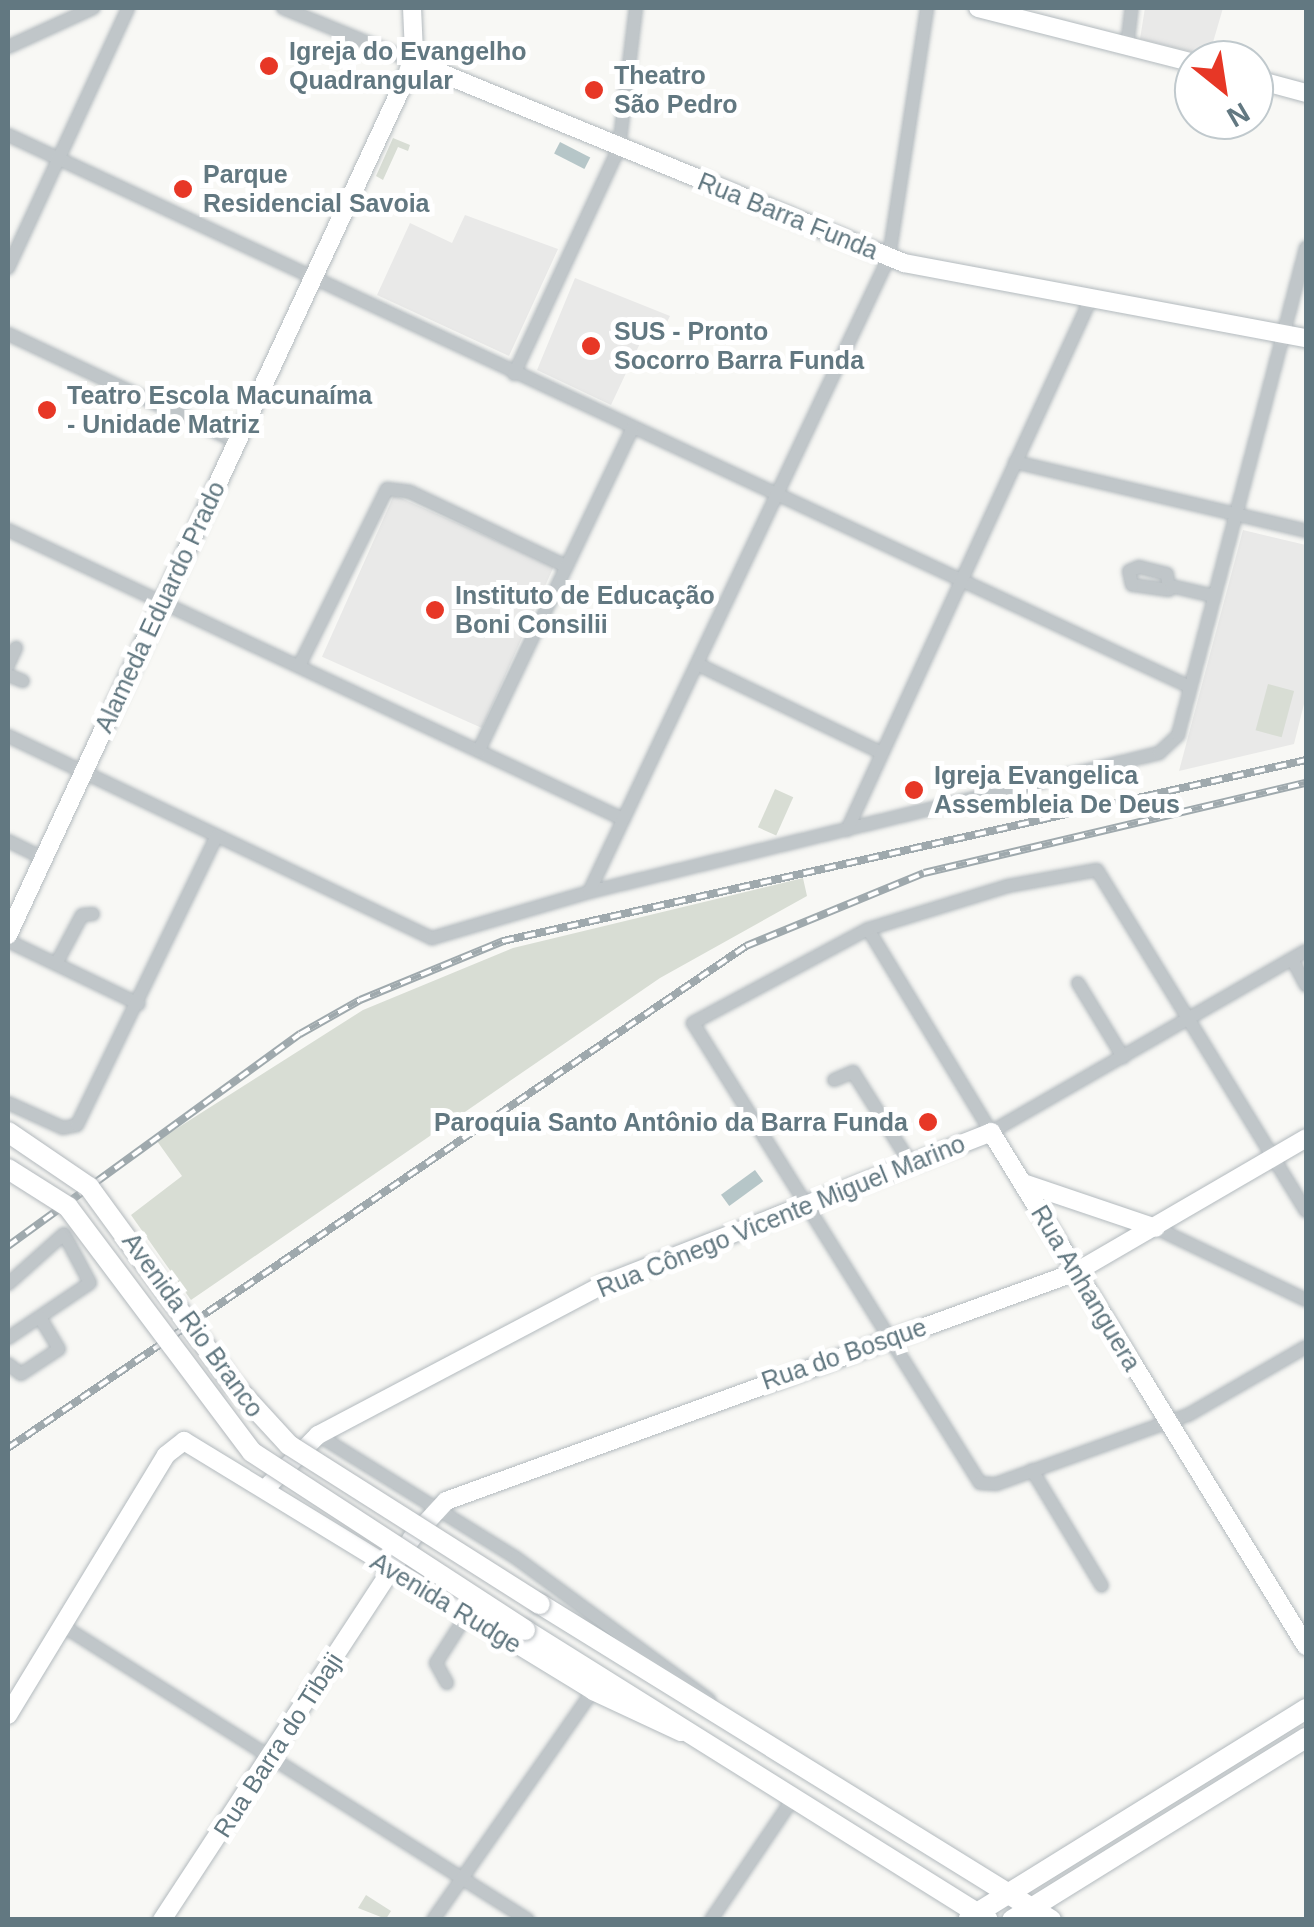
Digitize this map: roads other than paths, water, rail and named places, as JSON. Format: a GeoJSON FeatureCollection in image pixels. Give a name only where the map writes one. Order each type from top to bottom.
{"type":"FeatureCollection","features":[{"type":"Feature","properties":{"kind":"main road","name":"Avenida Rio Branco"},"geometry":{"type":"LineString","coordinates":[[8,1132],[89,1188],[232,1384],[289,1445],[540,1604]]}},
{"type":"Feature","properties":{"kind":"main road","name":"Avenida Rio Branco"},"geometry":{"type":"LineString","coordinates":[[8,1169],[68,1207],[252,1452],[524,1630]]}},
{"type":"Feature","properties":{"kind":"main road","name":"Avenida Rudge"},"geometry":{"type":"LineString","coordinates":[[540,1604],[1051,1920]]}},
{"type":"Feature","properties":{"kind":"main road","name":"Avenida Rudge"},"geometry":{"type":"LineString","coordinates":[[524,1630],[977,1917]]}},
{"type":"Feature","properties":{"kind":"main road"},"geometry":{"type":"LineString","coordinates":[[977,1917],[1008,1893],[1306,1710]]}},
{"type":"Feature","properties":{"kind":"main road"},"geometry":{"type":"LineString","coordinates":[[1012,1920],[1306,1738]]}},
{"type":"Feature","properties":{"kind":"street"},"geometry":{"type":"LineString","coordinates":[[8,46],[93,8]]}},
{"type":"Feature","properties":{"kind":"street"},"geometry":{"type":"LineString","coordinates":[[8,268],[128,8]]}},
{"type":"Feature","properties":{"kind":"street"},"geometry":{"type":"LineString","coordinates":[[412,8],[412,61]]}},
{"type":"Feature","properties":{"kind":"street"},"geometry":{"type":"LineString","coordinates":[[514,374],[619,148],[636,8]]}},
{"type":"Feature","properties":{"kind":"street"},"geometry":{"type":"LineString","coordinates":[[588,892],[778,499],[889,257],[927,8]]}},
{"type":"Feature","properties":{"kind":"street"},"geometry":{"type":"LineString","coordinates":[[978,8],[1174,59]]}},
{"type":"Feature","properties":{"kind":"street"},"geometry":{"type":"LineString","coordinates":[[1126,46],[1132,8]]}},
{"type":"Feature","properties":{"kind":"street","name":"Rua Barra Funda"},"geometry":{"type":"LineString","coordinates":[[289,9],[314,12],[412,61],[889,257],[1306,338]]}},
{"type":"Feature","properties":{"kind":"street","name":"Alameda Eduardo Prado"},"geometry":{"type":"LineString","coordinates":[[8,938],[412,61]]}},
{"type":"Feature","properties":{"kind":"street"},"geometry":{"type":"LineString","coordinates":[[1274,84],[1306,93]]}},
{"type":"Feature","properties":{"kind":"street"},"geometry":{"type":"LineString","coordinates":[[8,135],[778,499],[1190,688]]}},
{"type":"Feature","properties":{"kind":"street"},"geometry":{"type":"LineString","coordinates":[[8,736],[432,938],[588,892],[1173,745],[1306,248]]}},
{"type":"Feature","properties":{"kind":"street"},"geometry":{"type":"LineString","coordinates":[[847,830],[1092,296]]}},
{"type":"Feature","properties":{"kind":"street"},"geometry":{"type":"LineString","coordinates":[[8,334],[237,442]]}},
{"type":"Feature","properties":{"kind":"street"},"geometry":{"type":"LineString","coordinates":[[479,750],[632,429]]}},
{"type":"Feature","properties":{"kind":"street"},"geometry":{"type":"LineString","coordinates":[[1015,462],[1306,532]]}},
{"type":"Feature","properties":{"kind":"street"},"geometry":{"type":"LineString","coordinates":[[299,666],[387,489],[410,492],[566,566]]}},
{"type":"Feature","properties":{"kind":"street"},"geometry":{"type":"LineString","coordinates":[[8,530],[623,819]]}},
{"type":"Feature","properties":{"kind":"street"},"geometry":{"type":"LineString","coordinates":[[1171,586],[1214,596]]}},
{"type":"Feature","properties":{"kind":"street"},"geometry":{"type":"LineString","coordinates":[[8,665],[16,648]]}},
{"type":"Feature","properties":{"kind":"street"},"geometry":{"type":"LineString","coordinates":[[698,664],[882,753]]}},
{"type":"Feature","properties":{"kind":"street"},"geometry":{"type":"LineString","coordinates":[[8,674],[23,681]]}},
{"type":"Feature","properties":{"kind":"street"},"geometry":{"type":"LineString","coordinates":[[8,1102],[63,1128],[74,1128],[86,1112],[218,836]]}},
{"type":"Feature","properties":{"kind":"street"},"geometry":{"type":"LineString","coordinates":[[8,840],[43,858]]}},
{"type":"Feature","properties":{"kind":"street"},"geometry":{"type":"LineString","coordinates":[[1306,1211],[1108,881],[1091,870],[1052,876],[868,929],[693,1022],[967,1470],[980,1483],[996,1484],[1168,1422],[1306,1346]]}},
{"type":"Feature","properties":{"kind":"street"},"geometry":{"type":"LineString","coordinates":[[56,964],[81,916],[94,914]]}},
{"type":"Feature","properties":{"kind":"street","name":"Rua Anhanguera"},"geometry":{"type":"LineString","coordinates":[[868,929],[1306,1646]]}},
{"type":"Feature","properties":{"kind":"street"},"geometry":{"type":"LineString","coordinates":[[8,938],[139,1004]]}},
{"type":"Feature","properties":{"kind":"street","name":"Rua Cônego Vicente Miguel Marino"},"geometry":{"type":"LineString","coordinates":[[265,1489],[318,1435],[604,1284],[991,1132],[1306,951]]}},
{"type":"Feature","properties":{"kind":"street"},"geometry":{"type":"LineString","coordinates":[[1292,960],[1306,985]]}},
{"type":"Feature","properties":{"kind":"street"},"geometry":{"type":"LineString","coordinates":[[1078,983],[1124,1057]]}},
{"type":"Feature","properties":{"kind":"street"},"geometry":{"type":"LineString","coordinates":[[834,1080],[852,1072],[912,1164]]}},
{"type":"Feature","properties":{"kind":"street","name":"Rua do Bosque"},"geometry":{"type":"LineString","coordinates":[[392,1570],[436,1508],[464,1492],[1076,1272],[1306,1138]]}},
{"type":"Feature","properties":{"kind":"street"},"geometry":{"type":"LineString","coordinates":[[1023,1183],[1156,1228],[1306,1300]]}},
{"type":"Feature","properties":{"kind":"street"},"geometry":{"type":"LineString","coordinates":[[1121,1214],[1132,1231],[1122,1248]]}},
{"type":"Feature","properties":{"kind":"street"},"geometry":{"type":"LineString","coordinates":[[8,1284],[64,1234],[90,1283],[8,1338]]}},
{"type":"Feature","properties":{"kind":"street"},"geometry":{"type":"LineString","coordinates":[[8,1364],[22,1374],[59,1349],[40,1317]]}},
{"type":"Feature","properties":{"kind":"street","name":"Avenida Rudge"},"geometry":{"type":"LineString","coordinates":[[318,1435],[436,1508],[673,1668],[724,1715]]}},
{"type":"Feature","properties":{"kind":"street","name":"Avenida Rudge"},"geometry":{"type":"LineString","coordinates":[[62,1626],[171,1448],[184,1441],[215,1456],[392,1570],[593,1691],[686,1733]]}},
{"type":"Feature","properties":{"kind":"street"},"geometry":{"type":"LineString","coordinates":[[1032,1470],[1102,1586]]}},
{"type":"Feature","properties":{"kind":"street","name":"Rua Barra do Tibaji"},"geometry":{"type":"LineString","coordinates":[[162,1920],[392,1570]]}},
{"type":"Feature","properties":{"kind":"street"},"geometry":{"type":"LineString","coordinates":[[447,1683],[436,1664],[466,1616]]}},
{"type":"Feature","properties":{"kind":"street"},"geometry":{"type":"LineString","coordinates":[[8,1715],[62,1626],[528,1920]]}},
{"type":"Feature","properties":{"kind":"street"},"geometry":{"type":"LineString","coordinates":[[433,1920],[593,1691]]}},
{"type":"Feature","properties":{"kind":"street"},"geometry":{"type":"LineString","coordinates":[[711,1920],[792,1800]]}},
{"type":"Feature","properties":{"kind":"railway"},"geometry":{"type":"LineString","coordinates":[[8,1246],[300,1034],[360,1000],[503,941],[1306,760]]}},
{"type":"Feature","properties":{"kind":"railway"},"geometry":{"type":"LineString","coordinates":[[8,1448],[746,946],[924,873],[1306,783]]}},
{"type":"Feature","properties":{"kind":"place","name":"Igreja do Evangelho Quadrangular"},"geometry":{"type":"Point","coordinates":[269,66]}},
{"type":"Feature","properties":{"kind":"place","name":"Theatro São Pedro"},"geometry":{"type":"Point","coordinates":[594,90]}},
{"type":"Feature","properties":{"kind":"place","name":"Parque Residencial Savoia"},"geometry":{"type":"Point","coordinates":[183,189]}},
{"type":"Feature","properties":{"kind":"place","name":"SUS - Pronto Socorro Barra Funda"},"geometry":{"type":"Point","coordinates":[591,346]}},
{"type":"Feature","properties":{"kind":"place","name":"Teatro Escola Macunaíma - Unidade Matriz"},"geometry":{"type":"Point","coordinates":[47,410]}},
{"type":"Feature","properties":{"kind":"place","name":"Instituto de Educação Boni Consilii"},"geometry":{"type":"Point","coordinates":[435,610]}},
{"type":"Feature","properties":{"kind":"place","name":"Igreja Evangelica Assembleia De Deus"},"geometry":{"type":"Point","coordinates":[914,790]}},
{"type":"Feature","properties":{"kind":"place","name":"Paroquia Santo Antônio da Barra Funda"},"geometry":{"type":"Point","coordinates":[928,1122]}}]}
